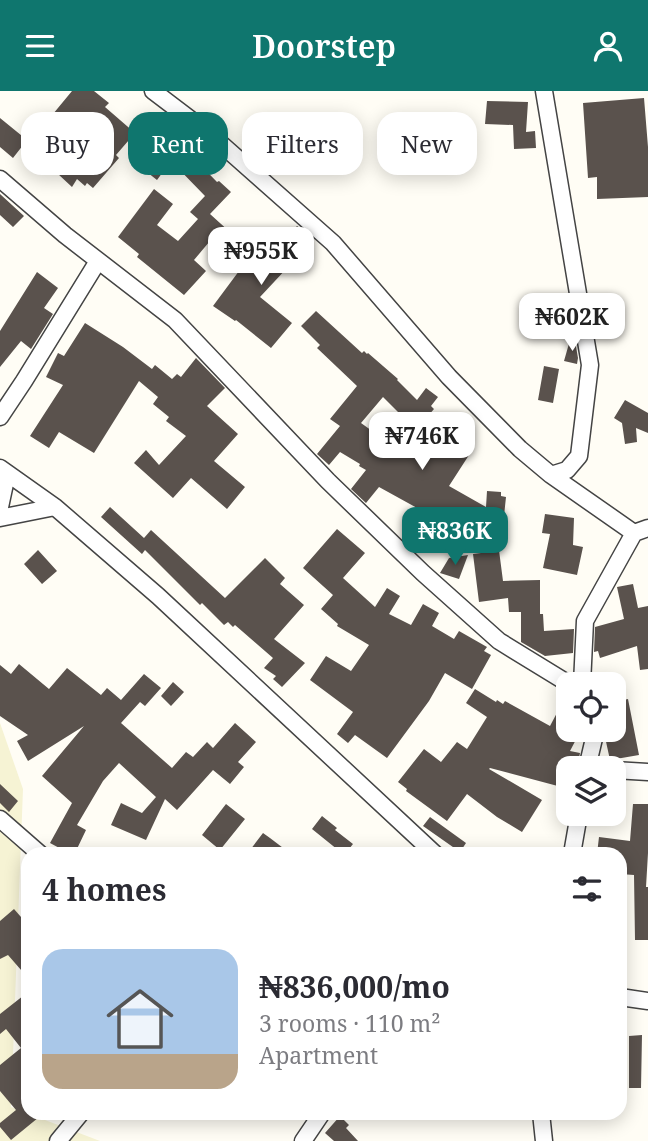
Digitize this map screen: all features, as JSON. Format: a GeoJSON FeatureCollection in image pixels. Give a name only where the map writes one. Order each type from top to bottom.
{"type":"FeatureCollection","features":[{"type":"Feature","properties":{"kind":"street"},"geometry":{"type":"LineString","coordinates":[[153,91],[211,135],[333,243],[449,377],[520,449],[551,475],[641,531],[585,621],[583,672]]}},
{"type":"Feature","properties":{"kind":"street"},"geometry":{"type":"LineString","coordinates":[[544,91],[590,365],[579,456],[567,470],[551,475]]}},
{"type":"Feature","properties":{"kind":"street"},"geometry":{"type":"LineString","coordinates":[[0,179],[65,235],[175,320],[328,481],[423,573],[499,641],[556,676]]}},
{"type":"Feature","properties":{"kind":"street"},"geometry":{"type":"LineString","coordinates":[[0,417],[98,261]]}},
{"type":"Feature","properties":{"kind":"street"},"geometry":{"type":"LineString","coordinates":[[0,507],[3,471],[55,507],[158,596],[427,847]]}},
{"type":"Feature","properties":{"kind":"street"},"geometry":{"type":"LineString","coordinates":[[0,518],[55,507]]}},
{"type":"Feature","properties":{"kind":"street"},"geometry":{"type":"LineString","coordinates":[[626,771],[648,772]]}},
{"type":"Feature","properties":{"kind":"street"},"geometry":{"type":"LineString","coordinates":[[0,819],[32,847]]}},
{"type":"Feature","properties":{"kind":"street"},"geometry":{"type":"LineString","coordinates":[[573,847],[577,826]]}},
{"type":"Feature","properties":{"kind":"street"},"geometry":{"type":"LineString","coordinates":[[627,998],[648,1001]]}},
{"type":"Feature","properties":{"kind":"street"},"geometry":{"type":"LineString","coordinates":[[58,1141],[75,1120]]}},
{"type":"Feature","properties":{"kind":"street"},"geometry":{"type":"LineString","coordinates":[[303,1141],[317,1120]]}},
{"type":"Feature","properties":{"kind":"street"},"geometry":{"type":"LineString","coordinates":[[542,1120],[544,1141]]}},
{"type":"Feature","properties":{"kind":"shaded area"},"geometry":{"type":"Polygon","coordinates":[[[0,723],[23,789],[11,1107],[21,1111],[21,1120],[45,1120],[100,1141],[0,1141],[0,723]]]}},
{"type":"Feature","properties":{"kind":"building"},"geometry":{"type":"Polygon","coordinates":[[[72,91],[94,91],[109,103],[105,107],[111,112],[55,112],[72,91]]]}},
{"type":"Feature","properties":{"kind":"building"},"geometry":{"type":"Polygon","coordinates":[[[644,98],[648,197],[597,199],[597,177],[588,178],[583,103],[644,98]]]}},
{"type":"Feature","properties":{"kind":"building"},"geometry":{"type":"Polygon","coordinates":[[[487,101],[528,102],[526,132],[535,131],[536,148],[514,149],[513,125],[485,124],[487,101]]]}},
{"type":"Feature","properties":{"kind":"building"},"geometry":{"type":"Polygon","coordinates":[[[114,115],[128,127],[128,141],[116,155],[119,158],[114,164],[114,115]]]}},
{"type":"Feature","properties":{"kind":"building"},"geometry":{"type":"Polygon","coordinates":[[[0,118],[21,135],[21,148],[13,158],[0,147],[0,118]]]}},
{"type":"Feature","properties":{"kind":"building"},"geometry":{"type":"Polygon","coordinates":[[[59,175],[104,175],[93,188],[87,183],[85,186],[77,179],[72,187],[59,175]]]}},
{"type":"Feature","properties":{"kind":"building"},"geometry":{"type":"Polygon","coordinates":[[[185,175],[210,175],[231,192],[210,214],[231,233],[223,242],[215,235],[194,260],[206,271],[184,295],[137,257],[139,254],[118,237],[154,189],[173,204],[157,225],[178,241],[198,219],[190,212],[205,196],[185,175]]]}},
{"type":"Feature","properties":{"kind":"building"},"geometry":{"type":"Polygon","coordinates":[[[0,194],[24,216],[13,227],[0,215],[0,194]]]}},
{"type":"Feature","properties":{"kind":"building"},"geometry":{"type":"Polygon","coordinates":[[[297,226],[311,237],[285,264],[288,267],[260,297],[292,323],[271,348],[236,320],[213,306],[239,271],[236,268],[268,233],[280,244],[297,226]]]}},
{"type":"Feature","properties":{"kind":"building"},"geometry":{"type":"Polygon","coordinates":[[[37,272],[58,288],[44,308],[53,314],[31,349],[21,341],[0,367],[0,331],[37,272]]]}},
{"type":"Feature","properties":{"kind":"building"},"geometry":{"type":"Polygon","coordinates":[[[316,311],[362,353],[368,353],[398,379],[417,400],[426,388],[438,397],[431,406],[434,409],[422,423],[469,455],[449,486],[486,507],[487,491],[501,492],[501,496],[506,497],[502,535],[497,535],[503,581],[540,580],[540,614],[543,614],[544,631],[574,629],[573,653],[545,656],[521,642],[521,612],[509,612],[508,598],[479,602],[473,554],[481,553],[484,522],[467,513],[457,530],[379,487],[366,503],[351,489],[366,470],[359,466],[360,464],[340,452],[329,465],[317,454],[340,426],[330,419],[357,386],[317,348],[320,345],[301,326],[316,311]],[[383,397],[361,423],[386,441],[404,418],[383,397]]]}},
{"type":"Feature","properties":{"kind":"building"},"geometry":{"type":"Polygon","coordinates":[[[85,323],[152,369],[155,365],[172,379],[177,374],[181,377],[196,358],[225,388],[207,406],[238,434],[214,461],[245,487],[227,509],[191,478],[173,498],[134,463],[146,450],[159,465],[186,436],[166,421],[169,417],[153,404],[158,397],[139,381],[94,453],[59,432],[49,448],[30,436],[63,385],[46,377],[58,353],[64,356],[85,323]]]}},
{"type":"Feature","properties":{"kind":"building"},"geometry":{"type":"Polygon","coordinates":[[[570,340],[575,341],[577,364],[564,361],[570,340]]]}},
{"type":"Feature","properties":{"kind":"building"},"geometry":{"type":"Polygon","coordinates":[[[544,366],[559,369],[553,403],[538,400],[544,366]]]}},
{"type":"Feature","properties":{"kind":"building"},"geometry":{"type":"Polygon","coordinates":[[[625,400],[648,413],[648,433],[636,428],[637,442],[625,444],[622,423],[614,418],[625,400]]]}},
{"type":"Feature","properties":{"kind":"building"},"geometry":{"type":"Polygon","coordinates":[[[110,507],[144,538],[151,530],[225,598],[265,558],[285,578],[280,584],[304,605],[274,639],[305,663],[282,687],[273,679],[276,676],[264,668],[273,658],[235,625],[233,627],[228,622],[224,625],[145,550],[142,554],[101,517],[110,507]]]}},
{"type":"Feature","properties":{"kind":"building"},"geometry":{"type":"Polygon","coordinates":[[[545,514],[574,518],[573,545],[583,547],[577,575],[543,568],[550,534],[542,533],[545,514]]]}},
{"type":"Feature","properties":{"kind":"building"},"geometry":{"type":"Polygon","coordinates":[[[337,529],[365,553],[343,578],[375,607],[387,588],[400,596],[389,614],[411,625],[423,604],[439,613],[432,626],[454,639],[459,631],[487,647],[484,651],[491,655],[472,689],[445,673],[429,701],[387,758],[355,735],[348,743],[337,734],[353,712],[310,680],[326,656],[351,671],[369,645],[337,626],[321,609],[333,595],[303,568],[337,529]]]}},
{"type":"Feature","properties":{"kind":"building"},"geometry":{"type":"Polygon","coordinates":[[[38,550],[57,571],[42,584],[24,564],[38,550]]]}},
{"type":"Feature","properties":{"kind":"building"},"geometry":{"type":"Polygon","coordinates":[[[468,555],[459,579],[440,573],[449,558],[468,555]]]}},
{"type":"Feature","properties":{"kind":"building"},"geometry":{"type":"Polygon","coordinates":[[[633,584],[638,608],[648,606],[648,669],[640,670],[637,646],[600,658],[598,651],[594,652],[595,627],[624,619],[617,587],[633,584]]]}},
{"type":"Feature","properties":{"kind":"building"},"geometry":{"type":"Polygon","coordinates":[[[19,664],[49,689],[67,668],[101,695],[107,688],[121,700],[144,674],[161,688],[145,706],[140,702],[121,723],[172,768],[186,752],[193,757],[207,742],[213,748],[235,723],[256,742],[238,762],[244,767],[230,784],[213,770],[177,810],[165,799],[146,840],[111,825],[121,803],[142,813],[156,797],[119,763],[103,781],[77,825],[86,830],[78,847],[57,847],[50,843],[72,803],[42,776],[84,726],[28,761],[17,741],[28,735],[0,716],[0,665],[11,674],[19,664]]]}},
{"type":"Feature","properties":{"kind":"building"},"geometry":{"type":"Polygon","coordinates":[[[173,682],[184,692],[171,706],[161,696],[173,682]]]}},
{"type":"Feature","properties":{"kind":"building"},"geometry":{"type":"Polygon","coordinates":[[[475,689],[496,702],[497,700],[503,704],[505,701],[550,726],[556,715],[556,742],[575,742],[570,751],[580,753],[579,756],[556,756],[556,786],[489,769],[542,800],[522,832],[467,794],[447,821],[398,782],[424,749],[441,762],[457,742],[467,749],[487,717],[466,703],[475,689]]]}},
{"type":"Feature","properties":{"kind":"building"},"geometry":{"type":"Polygon","coordinates":[[[626,699],[639,755],[609,756],[606,742],[626,742],[626,699]]]}},
{"type":"Feature","properties":{"kind":"building"},"geometry":{"type":"Polygon","coordinates":[[[0,784],[18,801],[9,812],[0,803],[0,784]]]}},
{"type":"Feature","properties":{"kind":"building"},"geometry":{"type":"Polygon","coordinates":[[[226,804],[245,819],[222,847],[216,847],[202,835],[226,804]]]}},
{"type":"Feature","properties":{"kind":"building"},"geometry":{"type":"Polygon","coordinates":[[[633,804],[648,804],[648,940],[635,940],[634,875],[627,874],[627,847],[598,847],[599,837],[630,841],[633,804]]]}},
{"type":"Feature","properties":{"kind":"building"},"geometry":{"type":"Polygon","coordinates":[[[322,816],[353,844],[351,847],[334,847],[312,829],[322,816]]]}},
{"type":"Feature","properties":{"kind":"building"},"geometry":{"type":"Polygon","coordinates":[[[430,817],[466,843],[463,847],[453,847],[423,826],[430,817]]]}},
{"type":"Feature","properties":{"kind":"building"},"geometry":{"type":"Polygon","coordinates":[[[263,833],[282,847],[252,847],[263,833]]]}},
{"type":"Feature","properties":{"kind":"building"},"geometry":{"type":"Polygon","coordinates":[[[14,909],[21,917],[21,970],[8,955],[0,959],[0,921],[14,909]]]}},
{"type":"Feature","properties":{"kind":"building"},"geometry":{"type":"Polygon","coordinates":[[[21,998],[21,1048],[6,1029],[0,1034],[0,1014],[21,998]]]}},
{"type":"Feature","properties":{"kind":"building"},"geometry":{"type":"Polygon","coordinates":[[[642,1035],[641,1088],[629,1088],[629,1036],[642,1035]]]}},
{"type":"Feature","properties":{"kind":"building"},"geometry":{"type":"Polygon","coordinates":[[[21,1048],[21,1120],[35,1120],[11,1140],[0,1127],[0,1123],[16,1110],[0,1091],[0,1065],[21,1048]]]}},
{"type":"Feature","properties":{"kind":"building"},"geometry":{"type":"Polygon","coordinates":[[[336,1120],[344,1120],[349,1125],[346,1128],[358,1141],[334,1141],[325,1133],[336,1120]]]}}]}
